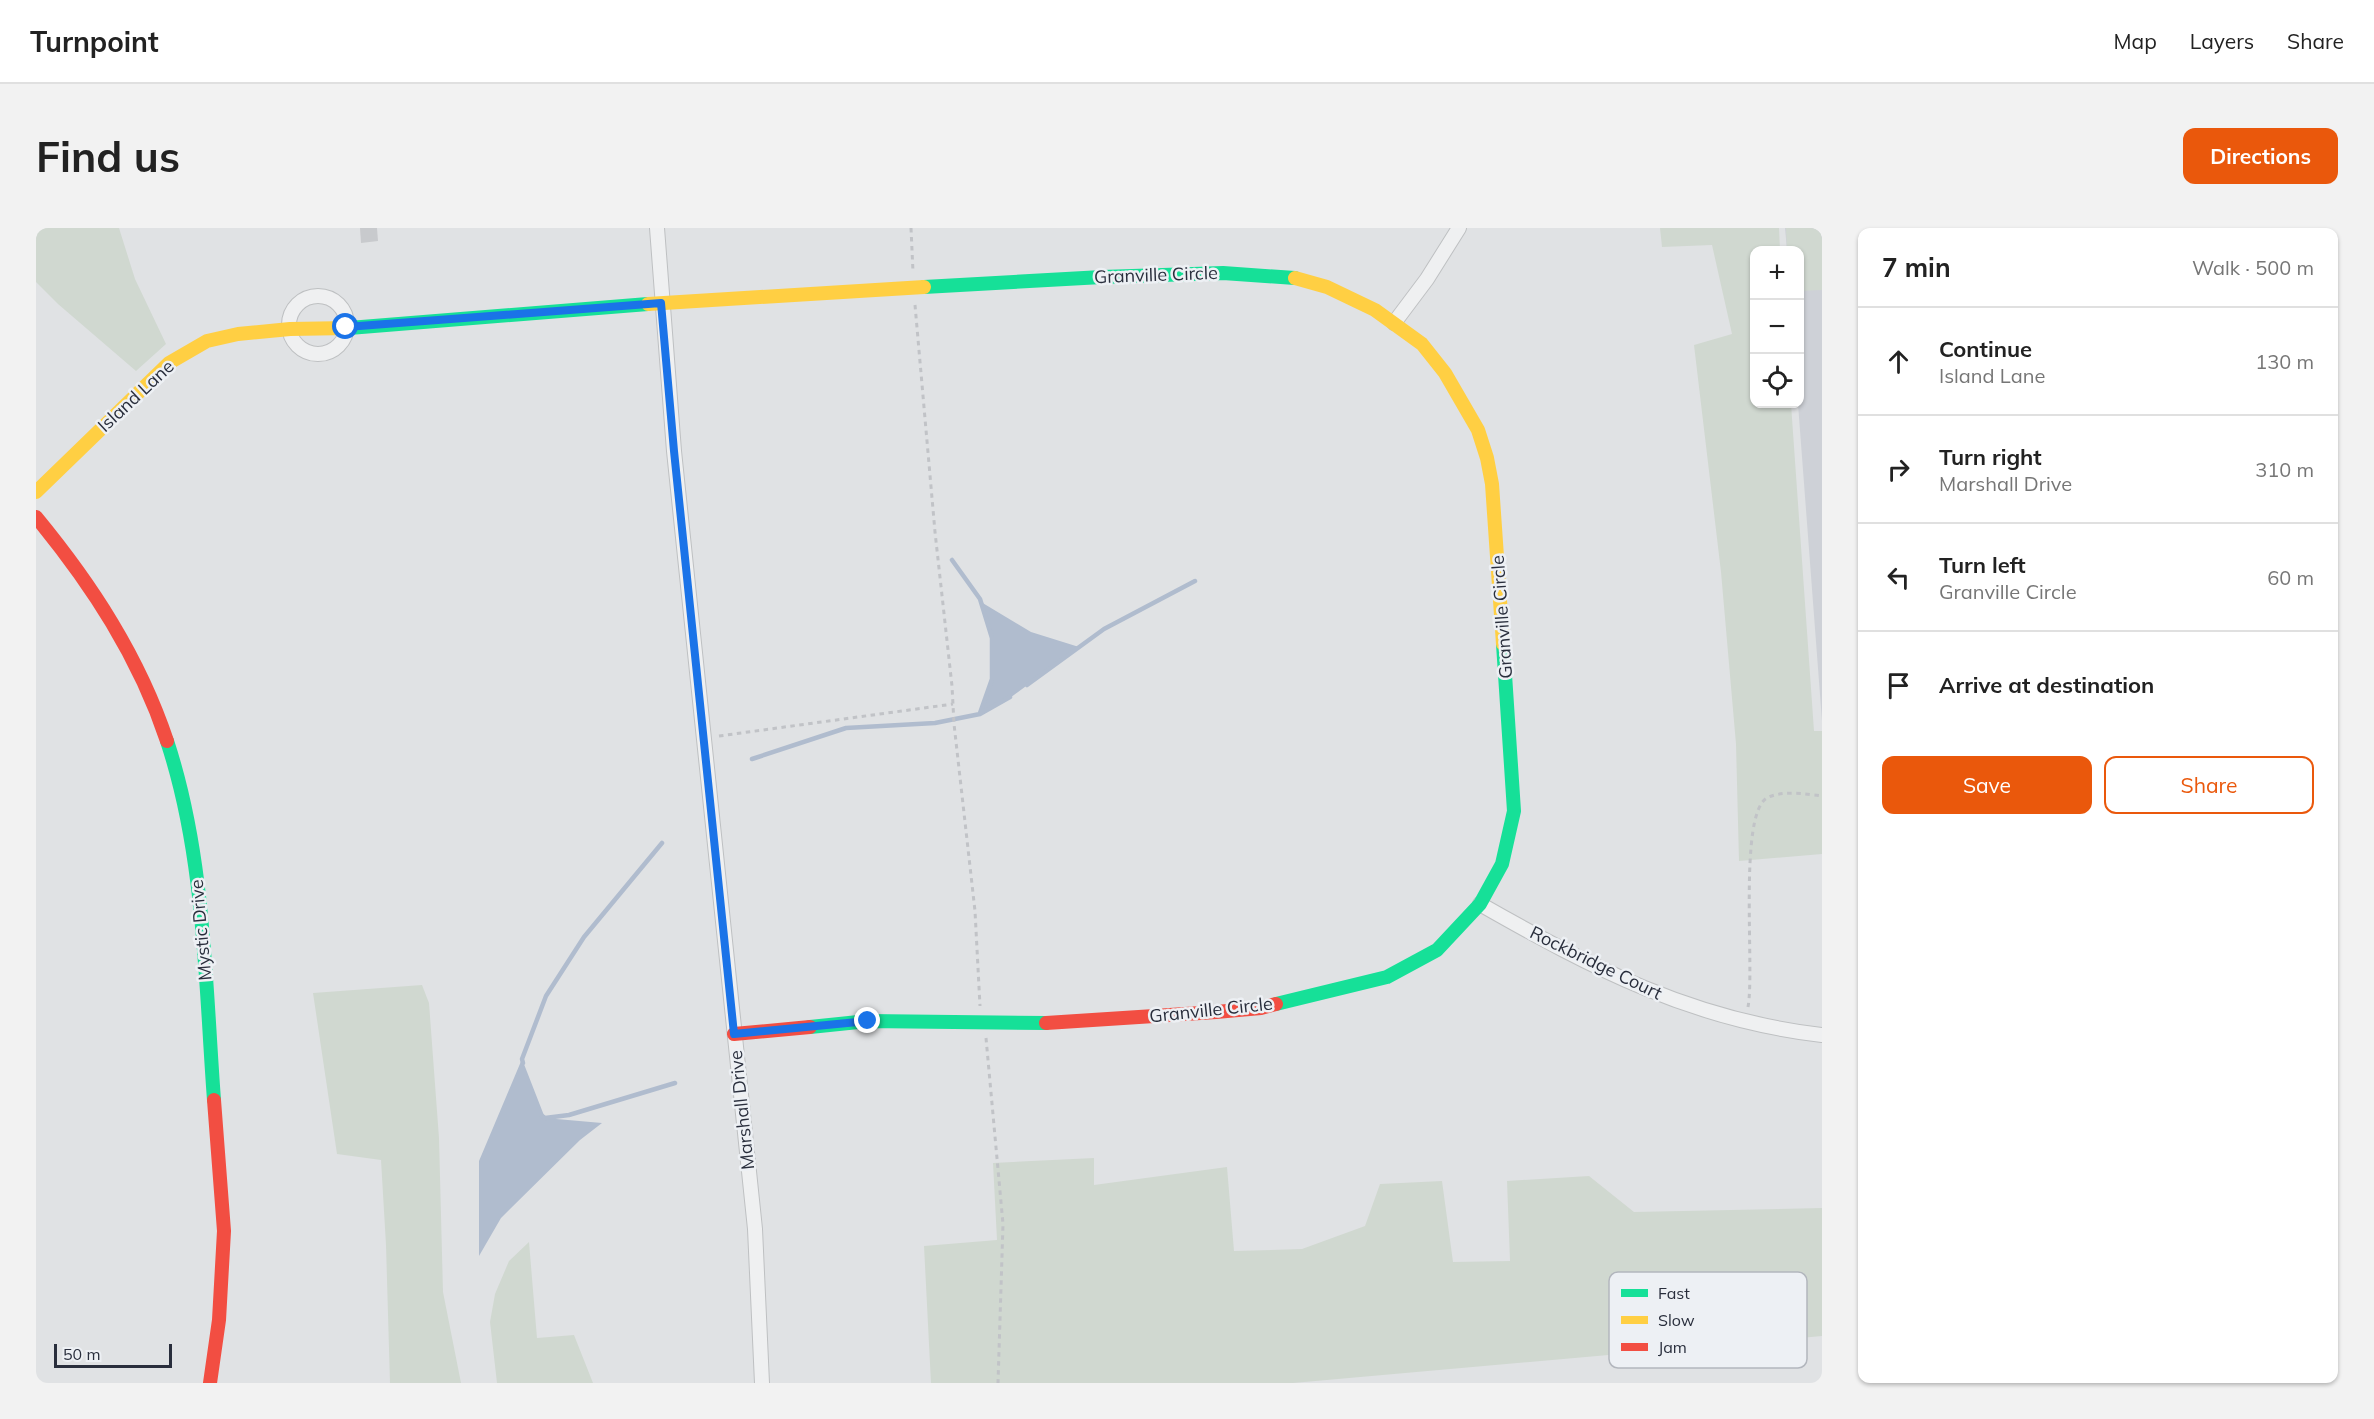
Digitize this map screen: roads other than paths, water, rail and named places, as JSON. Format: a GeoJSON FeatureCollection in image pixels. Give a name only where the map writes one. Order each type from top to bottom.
{"type":"FeatureCollection","features":[{"type":"Feature","properties":{"kind":"street","name":"Marshall Drive"},"geometry":{"type":"LineString","coordinates":[[657,228],[674,451],[754,1229],[762,1383]]}},
{"type":"Feature","properties":{"kind":"street"},"geometry":{"type":"LineString","coordinates":[[1394,322],[1427,279],[1459,228]]}},
{"type":"Feature","properties":{"kind":"street","name":"Granville Circle"},"geometry":{"type":"LineString","coordinates":[[661,303],[1102,277],[1234,273],[1290,278],[1327,287],[1360,302],[1394,322],[1427,349],[1478,430],[1492,484],[1514,811],[1502,864],[1480,904],[1444,943],[1417,962],[1387,976],[1261,1008],[1061,1023],[868,1021],[734,1034]]}},
{"type":"Feature","properties":{"kind":"street"},"geometry":{"type":"LineString","coordinates":[[318,296],[336,302],[346,317],[346,335],[341,344],[324,354],[304,351],[297,344],[290,328],[291,317],[301,302],[318,296]]}},
{"type":"Feature","properties":{"kind":"street","name":"Island Lane"},"geometry":{"type":"LineString","coordinates":[[36,492],[169,363],[207,341],[223,336],[290,328],[346,327],[661,303]]}},
{"type":"Feature","properties":{"kind":"street","name":"Mystic Drive"},"geometry":{"type":"LineString","coordinates":[[36,517],[84,576],[104,605],[137,664],[167,736],[180,778],[191,831],[196,862],[223,1213],[222,1288],[210,1383]]}},
{"type":"Feature","properties":{"kind":"street","name":"Rockbridge Court"},"geometry":{"type":"LineString","coordinates":[[1480,904],[1565,952],[1653,993],[1745,1022],[1822,1035]]}},
{"type":"Feature","properties":{"kind":"water"},"geometry":{"type":"Polygon","coordinates":[[[981,602],[1031,632],[1079,647],[1003,703],[980,714],[992,679],[992,638],[981,602]]]}},
{"type":"Feature","properties":{"kind":"water"},"geometry":{"type":"Polygon","coordinates":[[[522,1059],[545,1118],[602,1123],[580,1140],[501,1218],[479,1256],[479,1161],[522,1059]]]}},
{"type":"Feature","properties":{"kind":"waterway"},"geometry":{"type":"LineString","coordinates":[[952,560],[980,599],[992,638],[992,679],[980,713]]}},
{"type":"Feature","properties":{"kind":"waterway"},"geometry":{"type":"LineString","coordinates":[[1027,685],[1104,629],[1195,581]]}},
{"type":"Feature","properties":{"kind":"waterway"},"geometry":{"type":"LineString","coordinates":[[752,759],[846,728],[935,723],[980,714],[1010,697]]}},
{"type":"Feature","properties":{"kind":"waterway"},"geometry":{"type":"LineString","coordinates":[[523,1063],[522,1059],[546,996],[584,937],[662,843]]}},
{"type":"Feature","properties":{"kind":"waterway"},"geometry":{"type":"LineString","coordinates":[[541,1115],[545,1118],[569,1115],[675,1083]]}}]}
